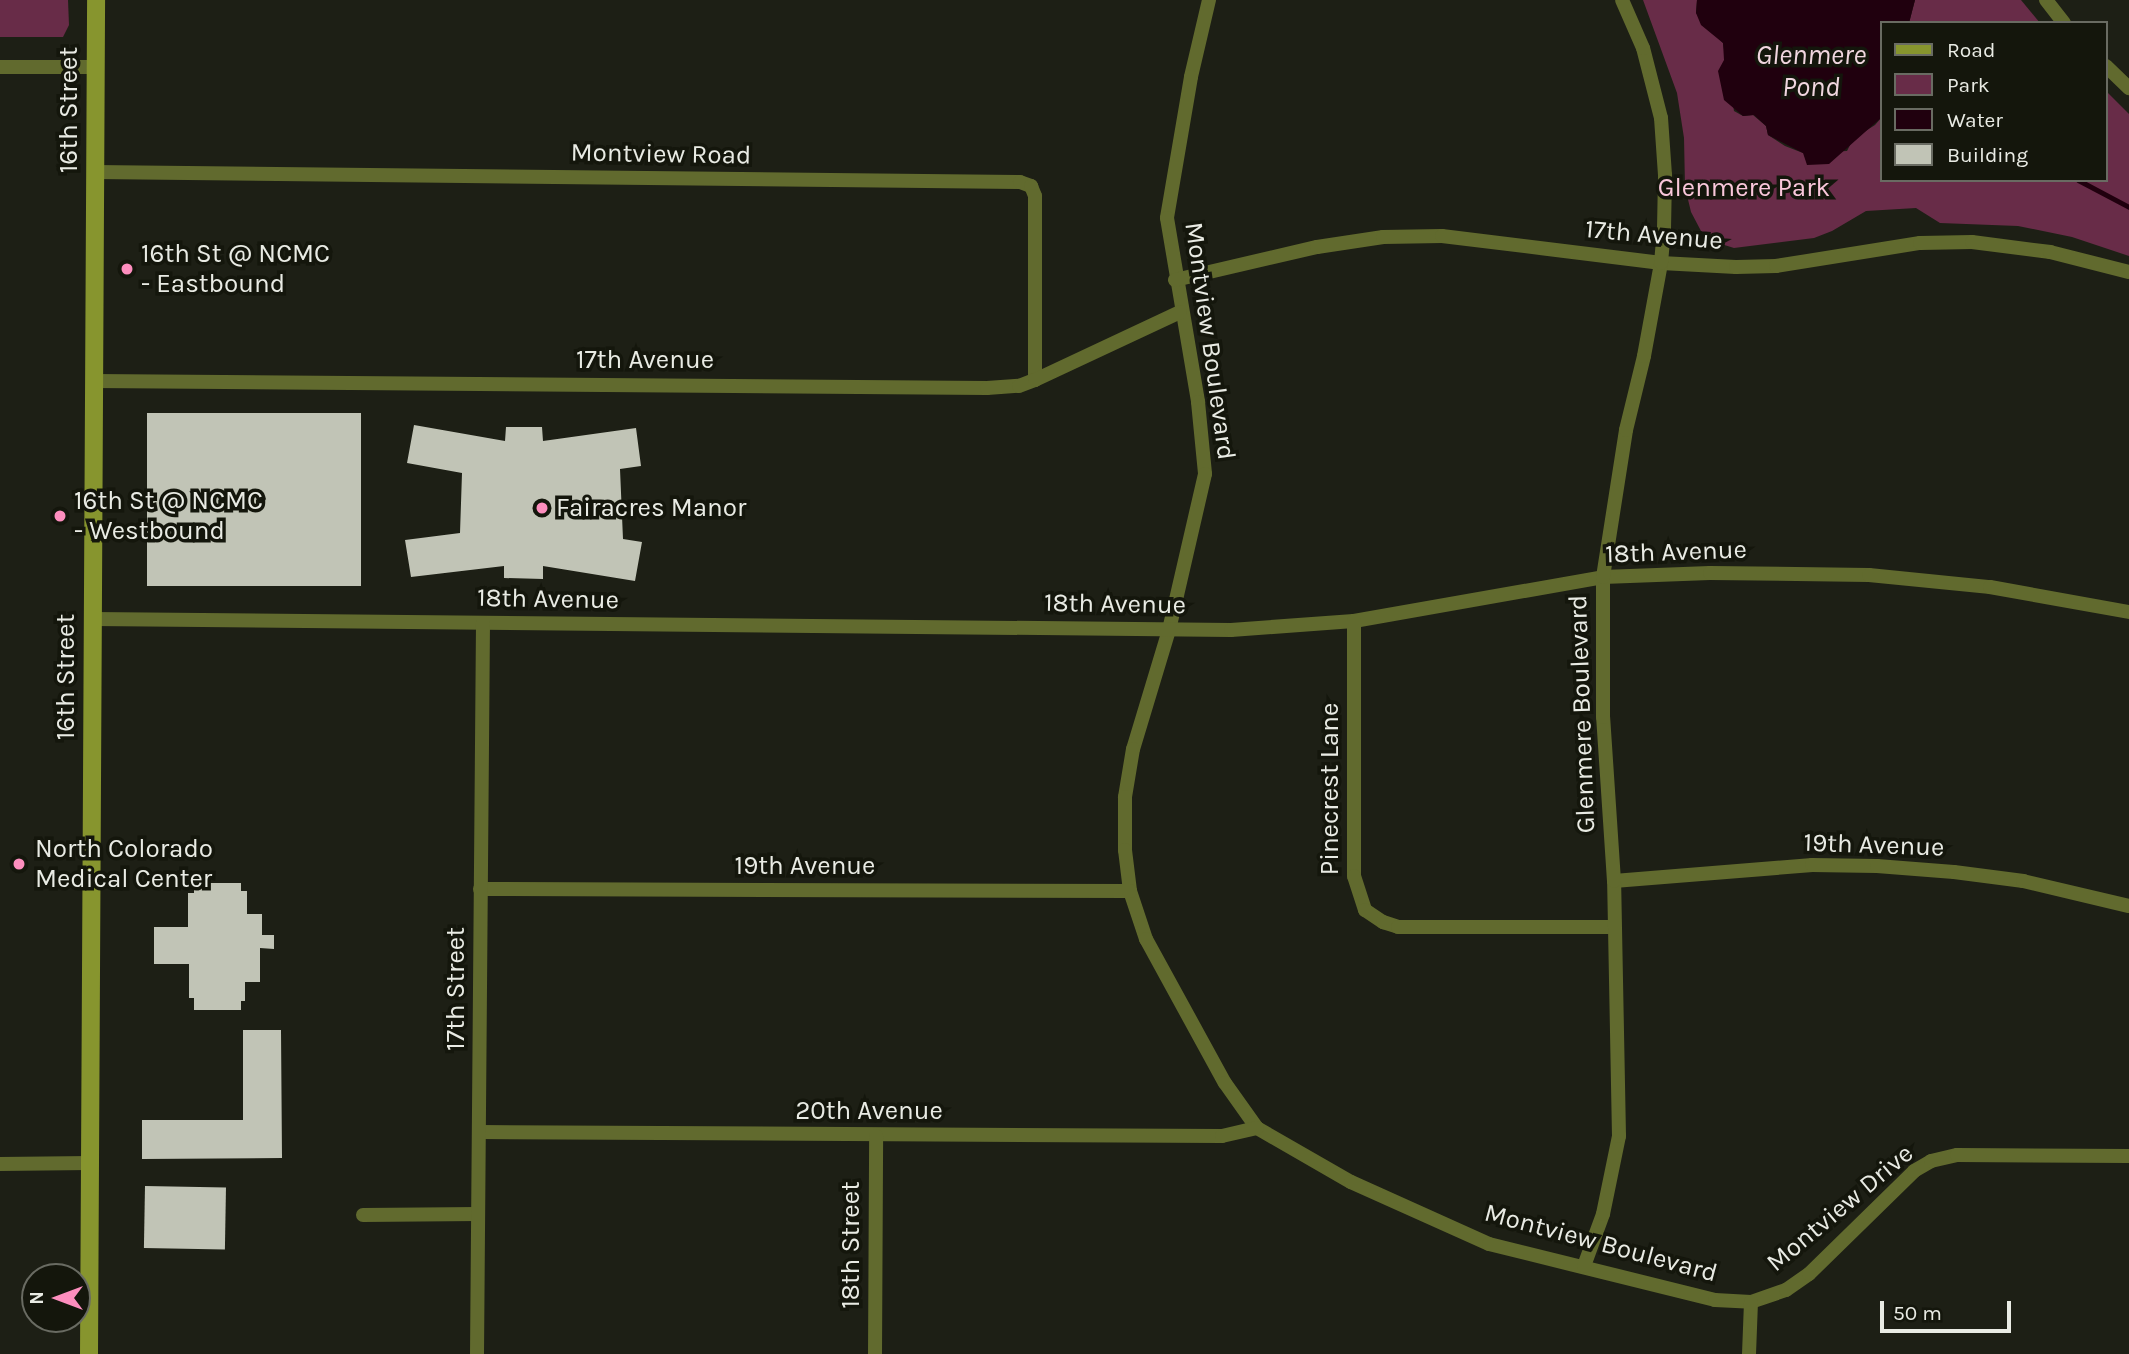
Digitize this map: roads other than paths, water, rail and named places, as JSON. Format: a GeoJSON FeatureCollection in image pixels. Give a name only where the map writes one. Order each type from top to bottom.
{"type":"FeatureCollection","features":[{"type":"Feature","properties":{"kind":"main road","name":"16th Street"},"geometry":{"type":"LineString","coordinates":[[89,1354],[96,0]]}},
{"type":"Feature","properties":{"kind":"street","name":"Montview Boulevard"},"geometry":{"type":"LineString","coordinates":[[1209,0],[1169,196],[1167,218],[1180,312],[1206,459],[1203,486],[1169,630],[1136,738],[1125,797],[1129,891],[1146,939],[1225,1083],[1257,1128],[1351,1182],[1489,1244],[1715,1300],[1751,1302]]}},
{"type":"Feature","properties":{"kind":"street","name":"Glenmere Boulevard"},"geometry":{"type":"LineString","coordinates":[[1584,1266],[1603,1214],[1619,1136],[1614,881],[1603,717],[1603,577],[1626,430],[1644,356],[1661,263],[1665,175],[1661,118],[1643,48],[1622,0]]}},
{"type":"Feature","properties":{"kind":"street"},"geometry":{"type":"LineString","coordinates":[[2046,0],[2062,21]]}},
{"type":"Feature","properties":{"kind":"street"},"geometry":{"type":"LineString","coordinates":[[0,67],[96,66]]}},
{"type":"Feature","properties":{"kind":"street"},"geometry":{"type":"LineString","coordinates":[[2108,68],[2129,88]]}},
{"type":"Feature","properties":{"kind":"street","name":"Montview Road"},"geometry":{"type":"LineString","coordinates":[[95,173],[1020,183],[1031,186],[1035,196],[1035,380]]}},
{"type":"Feature","properties":{"kind":"street","name":"17th Avenue"},"geometry":{"type":"LineString","coordinates":[[1175,280],[1317,247],[1384,237],[1442,236],[1661,263],[1776,267],[1920,243],[1972,242],[2050,252],[2129,272]]}},
{"type":"Feature","properties":{"kind":"street","name":"17th Avenue"},"geometry":{"type":"LineString","coordinates":[[94,381],[1019,386],[1180,312]]}},
{"type":"Feature","properties":{"kind":"street","name":"18th Avenue"},"geometry":{"type":"LineString","coordinates":[[93,619],[1231,630],[1354,621],[1603,577],[1710,573],[1869,575],[1990,587],[2129,612]]}},
{"type":"Feature","properties":{"kind":"street","name":"Pinecrest Lane"},"geometry":{"type":"LineString","coordinates":[[1354,621],[1354,876],[1365,910],[1398,927],[1614,928]]}},
{"type":"Feature","properties":{"kind":"street","name":"17th Street"},"geometry":{"type":"LineString","coordinates":[[477,1354],[483,623]]}},
{"type":"Feature","properties":{"kind":"street","name":"19th Avenue"},"geometry":{"type":"LineString","coordinates":[[1614,881],[1812,865],[1877,866],[2023,881],[2129,906]]}},
{"type":"Feature","properties":{"kind":"street","name":"19th Avenue"},"geometry":{"type":"LineString","coordinates":[[480,889],[1129,891]]}},
{"type":"Feature","properties":{"kind":"street","name":"20th Avenue"},"geometry":{"type":"LineString","coordinates":[[480,1132],[1222,1136],[1257,1128]]}},
{"type":"Feature","properties":{"kind":"street","name":"18th Street"},"geometry":{"type":"LineString","coordinates":[[875,1354],[876,1136]]}},
{"type":"Feature","properties":{"kind":"street","name":"Montview Drive"},"geometry":{"type":"LineString","coordinates":[[1751,1302],[1786,1290],[1809,1274],[1913,1171],[1931,1161],[1957,1155],[2129,1156]]}},
{"type":"Feature","properties":{"kind":"street"},"geometry":{"type":"LineString","coordinates":[[0,1164],[90,1163]]}},
{"type":"Feature","properties":{"kind":"street"},"geometry":{"type":"LineString","coordinates":[[363,1215],[478,1214]]}},
{"type":"Feature","properties":{"kind":"street"},"geometry":{"type":"LineString","coordinates":[[1749,1354],[1751,1302]]}},
{"type":"Feature","properties":{"kind":"water","name":"Glenmere Pond"},"geometry":{"type":"Polygon","coordinates":[[[1697,0],[1915,0],[1910,21],[1881,21],[1881,118],[1829,164],[1807,165],[1803,153],[1768,135],[1766,126],[1754,115],[1743,116],[1724,100],[1718,71],[1724,60],[1723,43],[1701,25],[1696,13],[1697,0]]]}},
{"type":"Feature","properties":{"kind":"waterway"},"geometry":{"type":"LineString","coordinates":[[2082,182],[2129,207]]}},
{"type":"Feature","properties":{"kind":"place","name":"16th St @ NCMC - Eastbound"},"geometry":{"type":"Point","coordinates":[127,269]}},
{"type":"Feature","properties":{"kind":"place","name":"Fairacres Manor"},"geometry":{"type":"Point","coordinates":[542,508]}},
{"type":"Feature","properties":{"kind":"place","name":"16th St @ NCMC - Westbound"},"geometry":{"type":"Point","coordinates":[60,516]}},
{"type":"Feature","properties":{"kind":"place","name":"North Colorado Medical Center"},"geometry":{"type":"Point","coordinates":[19,864]}},
{"type":"Feature","properties":{"kind":"park label","name":"Glenmere Park"},"geometry":{"type":"Point","coordinates":[1744,188]}}]}
